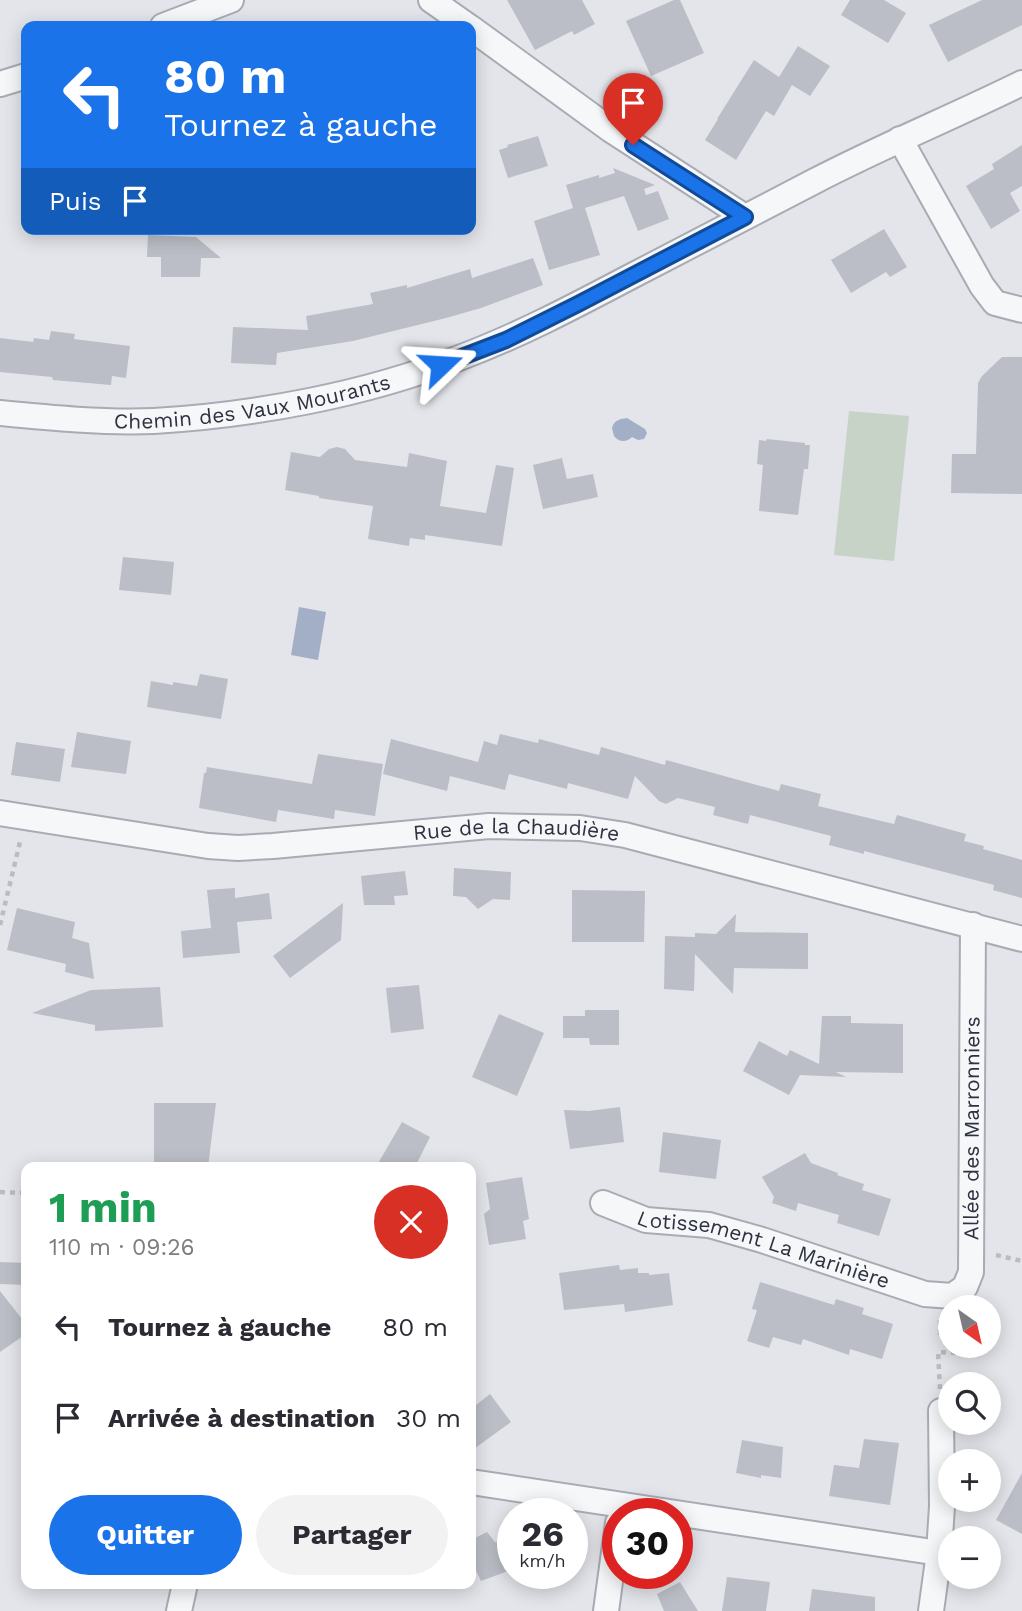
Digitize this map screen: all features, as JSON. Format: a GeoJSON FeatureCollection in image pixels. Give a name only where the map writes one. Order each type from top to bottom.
{"type":"FeatureCollection","features":[{"type":"Feature","properties":{"kind":"street"},"geometry":{"type":"LineString","coordinates":[[176,21],[231,0]]}},
{"type":"Feature","properties":{"kind":"street"},"geometry":{"type":"LineString","coordinates":[[431,0],[461,21]]}},
{"type":"Feature","properties":{"kind":"street"},"geometry":{"type":"LineString","coordinates":[[476,31],[611,130],[745,217]]}},
{"type":"Feature","properties":{"kind":"street"},"geometry":{"type":"LineString","coordinates":[[0,84],[21,78]]}},
{"type":"Feature","properties":{"kind":"street","name":"Chemin des Vaux Mourants"},"geometry":{"type":"LineString","coordinates":[[0,413],[151,421],[211,416],[288,404],[401,378],[506,340],[900,139],[1022,83]]}},
{"type":"Feature","properties":{"kind":"street"},"geometry":{"type":"LineString","coordinates":[[900,139],[982,286],[995,303],[1022,310]]}},
{"type":"Feature","properties":{"kind":"street","name":"Rue de la Chaudière"},"geometry":{"type":"LineString","coordinates":[[0,813],[208,846],[238,848],[489,826],[580,828],[625,835],[1022,939]]}},
{"type":"Feature","properties":{"kind":"street","name":"Allée des Marronniers"},"geometry":{"type":"LineString","coordinates":[[925,1294],[952,1296],[965,1287],[971,1272],[973,925]]}},
{"type":"Feature","properties":{"kind":"street","name":"Lotissement La Marinière"},"geometry":{"type":"LineString","coordinates":[[603,1202],[646,1220],[723,1228],[925,1294]]}},
{"type":"Feature","properties":{"kind":"street"},"geometry":{"type":"LineString","coordinates":[[941,1435],[941,1526]]}},
{"type":"Feature","properties":{"kind":"street"},"geometry":{"type":"LineString","coordinates":[[476,1483],[602,1510]]}},
{"type":"Feature","properties":{"kind":"street"},"geometry":{"type":"LineString","coordinates":[[693,1523],[938,1553]]}},
{"type":"Feature","properties":{"kind":"street"},"geometry":{"type":"LineString","coordinates":[[931,1611],[938,1560]]}},
{"type":"Feature","properties":{"kind":"street"},"geometry":{"type":"LineString","coordinates":[[179,1611],[184,1589]]}},
{"type":"Feature","properties":{"kind":"street"},"geometry":{"type":"LineString","coordinates":[[606,1611],[609,1589]]}},
{"type":"Feature","properties":{"kind":"path"},"geometry":{"type":"LineString","coordinates":[[0,925],[26,817]]}},
{"type":"Feature","properties":{"kind":"path"},"geometry":{"type":"LineString","coordinates":[[0,1192],[21,1193]]}},
{"type":"Feature","properties":{"kind":"green space"},"geometry":{"type":"Polygon","coordinates":[[[849,411],[909,416],[894,561],[834,555],[849,411]]]}},
{"type":"Feature","properties":{"kind":"water"},"geometry":{"type":"Polygon","coordinates":[[[627,418],[645,429],[647,433],[644,439],[632,437],[623,441],[614,436],[614,423],[627,418]]]}},
{"type":"Feature","properties":{"kind":"water"},"geometry":{"type":"Polygon","coordinates":[[[299,607],[326,612],[318,660],[291,655],[299,607]]]}},
{"type":"Feature","properties":{"kind":"building"},"geometry":{"type":"Polygon","coordinates":[[[507,0],[582,0],[595,24],[574,35],[572,31],[535,50],[507,0]]]}},
{"type":"Feature","properties":{"kind":"building"},"geometry":{"type":"Polygon","coordinates":[[[674,0],[680,0],[704,53],[651,76],[626,21],[674,0]]]}},
{"type":"Feature","properties":{"kind":"building"},"geometry":{"type":"Polygon","coordinates":[[[850,0],[884,0],[906,13],[888,43],[841,15],[850,0]]]}},
{"type":"Feature","properties":{"kind":"building"},"geometry":{"type":"Polygon","coordinates":[[[982,0],[1022,0],[1022,25],[948,62],[929,25],[982,0]]]}},
{"type":"Feature","properties":{"kind":"building"},"geometry":{"type":"Polygon","coordinates":[[[798,46],[830,66],[810,96],[792,85],[774,116],[766,111],[736,160],[705,140],[754,60],[779,77],[798,46]]]}},
{"type":"Feature","properties":{"kind":"building"},"geometry":{"type":"Polygon","coordinates":[[[538,136],[548,166],[508,178],[499,150],[538,136]]]}},
{"type":"Feature","properties":{"kind":"building"},"geometry":{"type":"Polygon","coordinates":[[[1022,145],[1022,186],[1010,193],[1020,211],[991,229],[966,186],[994,169],[992,164],[1022,145]]]}},
{"type":"Feature","properties":{"kind":"building"},"geometry":{"type":"Polygon","coordinates":[[[613,168],[655,185],[644,189],[646,195],[658,191],[669,219],[638,231],[624,196],[585,208],[600,255],[549,270],[534,221],[573,208],[566,185],[615,173],[613,168]]]}},
{"type":"Feature","properties":{"kind":"building"},"geometry":{"type":"Polygon","coordinates":[[[884,229],[907,267],[890,277],[886,272],[851,293],[831,260],[884,229]]]}},
{"type":"Feature","properties":{"kind":"building"},"geometry":{"type":"Polygon","coordinates":[[[148,235],[196,237],[221,258],[201,258],[200,277],[161,277],[161,257],[147,257],[148,235]]]}},
{"type":"Feature","properties":{"kind":"building"},"geometry":{"type":"Polygon","coordinates":[[[533,258],[543,285],[481,308],[353,341],[277,353],[276,365],[231,363],[233,327],[308,330],[306,316],[373,304],[370,293],[407,285],[407,288],[470,269],[472,278],[533,258]]]}},
{"type":"Feature","properties":{"kind":"building"},"geometry":{"type":"Polygon","coordinates":[[[51,331],[75,334],[74,339],[130,346],[126,378],[112,376],[111,385],[0,372],[0,338],[33,342],[34,338],[49,340],[51,331]]]}},
{"type":"Feature","properties":{"kind":"building"},"geometry":{"type":"Polygon","coordinates":[[[1002,357],[1022,357],[1022,494],[951,493],[952,454],[976,454],[978,383],[1002,357]]]}},
{"type":"Feature","properties":{"kind":"building"},"geometry":{"type":"Polygon","coordinates":[[[759,440],[810,445],[798,515],[759,511],[763,465],[757,464],[759,440]]]}},
{"type":"Feature","properties":{"kind":"building"},"geometry":{"type":"Polygon","coordinates":[[[329,449],[345,449],[355,460],[407,467],[409,453],[447,461],[440,506],[486,513],[496,465],[514,468],[502,546],[425,535],[425,540],[410,538],[409,546],[368,539],[373,506],[285,490],[291,452],[320,457],[329,449]]]}},
{"type":"Feature","properties":{"kind":"building"},"geometry":{"type":"Polygon","coordinates":[[[562,458],[567,479],[593,474],[598,497],[543,509],[533,465],[562,458]]]}},
{"type":"Feature","properties":{"kind":"building"},"geometry":{"type":"Polygon","coordinates":[[[123,557],[174,562],[171,595],[119,590],[123,557]]]}},
{"type":"Feature","properties":{"kind":"building"},"geometry":{"type":"Polygon","coordinates":[[[200,674],[228,679],[221,719],[147,707],[151,681],[197,686],[200,674]]]}},
{"type":"Feature","properties":{"kind":"building"},"geometry":{"type":"Polygon","coordinates":[[[77,732],[131,741],[126,774],[71,767],[77,732]]]}},
{"type":"Feature","properties":{"kind":"building"},"geometry":{"type":"Polygon","coordinates":[[[500,734],[538,743],[539,739],[599,755],[601,747],[665,765],[666,760],[779,791],[781,784],[821,794],[818,806],[894,824],[897,815],[966,834],[964,841],[1022,860],[1022,898],[993,890],[994,885],[864,851],[864,854],[829,845],[831,836],[750,815],[748,824],[713,815],[715,807],[678,798],[666,804],[659,801],[635,776],[628,799],[568,783],[567,789],[509,774],[505,790],[450,776],[447,791],[383,774],[391,739],[478,762],[484,741],[497,745],[500,734]]]}},
{"type":"Feature","properties":{"kind":"building"},"geometry":{"type":"Polygon","coordinates":[[[16,742],[65,749],[60,782],[11,775],[16,742]]]}},
{"type":"Feature","properties":{"kind":"building"},"geometry":{"type":"Polygon","coordinates":[[[318,754],[383,764],[375,816],[335,810],[334,819],[278,810],[276,822],[199,808],[207,767],[312,784],[318,754]]]}},
{"type":"Feature","properties":{"kind":"building"},"geometry":{"type":"Polygon","coordinates":[[[454,868],[511,872],[510,900],[493,899],[478,909],[466,897],[453,896],[454,868]]]}},
{"type":"Feature","properties":{"kind":"building"},"geometry":{"type":"Polygon","coordinates":[[[405,871],[408,895],[394,896],[395,905],[364,905],[361,876],[405,871]]]}},
{"type":"Feature","properties":{"kind":"building"},"geometry":{"type":"Polygon","coordinates":[[[235,888],[235,898],[269,893],[272,919],[237,922],[240,953],[183,958],[181,931],[211,928],[207,890],[235,888]]]}},
{"type":"Feature","properties":{"kind":"building"},"geometry":{"type":"Polygon","coordinates":[[[572,890],[645,891],[644,942],[572,942],[572,890]]]}},
{"type":"Feature","properties":{"kind":"building"},"geometry":{"type":"Polygon","coordinates":[[[343,903],[341,940],[290,978],[273,956],[343,903]]]}},
{"type":"Feature","properties":{"kind":"building"},"geometry":{"type":"Polygon","coordinates":[[[17,908],[75,922],[72,938],[89,943],[94,979],[65,972],[66,964],[7,950],[17,908]]]}},
{"type":"Feature","properties":{"kind":"building"},"geometry":{"type":"Polygon","coordinates":[[[736,914],[735,932],[808,933],[808,969],[734,968],[733,994],[695,954],[694,991],[664,989],[665,936],[695,937],[695,933],[716,934],[736,914]]]}},
{"type":"Feature","properties":{"kind":"building"},"geometry":{"type":"Polygon","coordinates":[[[419,985],[424,1029],[391,1033],[386,988],[419,985]]]}},
{"type":"Feature","properties":{"kind":"building"},"geometry":{"type":"Polygon","coordinates":[[[160,987],[163,1027],[95,1031],[95,1025],[32,1013],[91,990],[160,987]]]}},
{"type":"Feature","properties":{"kind":"building"},"geometry":{"type":"Polygon","coordinates":[[[585,1010],[619,1010],[619,1045],[590,1045],[589,1038],[563,1038],[563,1016],[585,1016],[585,1010]]]}},
{"type":"Feature","properties":{"kind":"building"},"geometry":{"type":"Polygon","coordinates":[[[499,1014],[544,1033],[517,1096],[472,1077],[499,1014]]]}},
{"type":"Feature","properties":{"kind":"building"},"geometry":{"type":"Polygon","coordinates":[[[822,1016],[851,1016],[851,1023],[903,1024],[903,1073],[836,1072],[846,1077],[800,1075],[789,1095],[743,1071],[759,1041],[787,1056],[790,1050],[819,1064],[822,1016]]]}},
{"type":"Feature","properties":{"kind":"building"},"geometry":{"type":"Polygon","coordinates":[[[154,1103],[216,1103],[209,1162],[154,1162],[154,1103]]]}},
{"type":"Feature","properties":{"kind":"building"},"geometry":{"type":"Polygon","coordinates":[[[620,1107],[624,1142],[570,1149],[564,1110],[589,1111],[620,1107]]]}},
{"type":"Feature","properties":{"kind":"building"},"geometry":{"type":"Polygon","coordinates":[[[402,1122],[430,1137],[418,1162],[379,1162],[402,1122]]]}},
{"type":"Feature","properties":{"kind":"building"},"geometry":{"type":"Polygon","coordinates":[[[663,1132],[721,1140],[716,1179],[659,1172],[663,1132]]]}},
{"type":"Feature","properties":{"kind":"building"},"geometry":{"type":"Polygon","coordinates":[[[805,1153],[811,1163],[864,1184],[862,1190],[891,1199],[879,1236],[837,1223],[839,1215],[798,1203],[796,1211],[772,1203],[774,1197],[762,1177],[805,1153]]]}},
{"type":"Feature","properties":{"kind":"building"},"geometry":{"type":"Polygon","coordinates":[[[522,1177],[529,1219],[523,1221],[526,1239],[489,1245],[484,1214],[490,1209],[486,1183],[522,1177]]]}},
{"type":"Feature","properties":{"kind":"building"},"geometry":{"type":"Polygon","coordinates":[[[0,1262],[21,1263],[21,1285],[0,1284],[0,1262]]]}},
{"type":"Feature","properties":{"kind":"building"},"geometry":{"type":"Polygon","coordinates":[[[619,1265],[620,1270],[638,1268],[638,1273],[649,1275],[669,1273],[673,1305],[625,1312],[624,1304],[564,1310],[559,1273],[619,1265]]]}},
{"type":"Feature","properties":{"kind":"building"},"geometry":{"type":"Polygon","coordinates":[[[760,1282],[834,1305],[836,1299],[864,1308],[862,1314],[893,1324],[882,1359],[850,1349],[849,1355],[803,1339],[801,1345],[773,1337],[769,1348],[747,1341],[757,1310],[752,1309],[760,1282]]]}},
{"type":"Feature","properties":{"kind":"building"},"geometry":{"type":"Polygon","coordinates":[[[0,1291],[21,1318],[21,1337],[0,1352],[0,1291]]]}},
{"type":"Feature","properties":{"kind":"building"},"geometry":{"type":"Polygon","coordinates":[[[490,1394],[511,1422],[476,1447],[476,1405],[490,1394]]]}},
{"type":"Feature","properties":{"kind":"building"},"geometry":{"type":"Polygon","coordinates":[[[864,1439],[899,1443],[890,1505],[829,1496],[834,1465],[859,1468],[864,1439]]]}},
{"type":"Feature","properties":{"kind":"building"},"geometry":{"type":"Polygon","coordinates":[[[742,1440],[783,1447],[781,1478],[761,1475],[761,1478],[736,1473],[742,1440]]]}},
{"type":"Feature","properties":{"kind":"building"},"geometry":{"type":"Polygon","coordinates":[[[1022,1473],[1022,1534],[996,1520],[1022,1473]]]}},
{"type":"Feature","properties":{"kind":"building"},"geometry":{"type":"Polygon","coordinates":[[[487,1532],[497,1542],[497,1575],[481,1581],[476,1570],[476,1538],[487,1532]]]}},
{"type":"Feature","properties":{"kind":"building"},"geometry":{"type":"Polygon","coordinates":[[[727,1577],[770,1582],[766,1611],[722,1611],[727,1577]]]}},
{"type":"Feature","properties":{"kind":"building"},"geometry":{"type":"Polygon","coordinates":[[[667,1589],[684,1589],[698,1611],[664,1611],[657,1594],[667,1589]]]}},
{"type":"Feature","properties":{"kind":"building"},"geometry":{"type":"Polygon","coordinates":[[[812,1589],[875,1597],[875,1611],[809,1611],[812,1589]]]}},
{"type":"Feature","properties":{"kind":"route"},"geometry":{"type":"LineString","coordinates":[[441,365],[506,340],[745,217],[633,145]]}}]}
